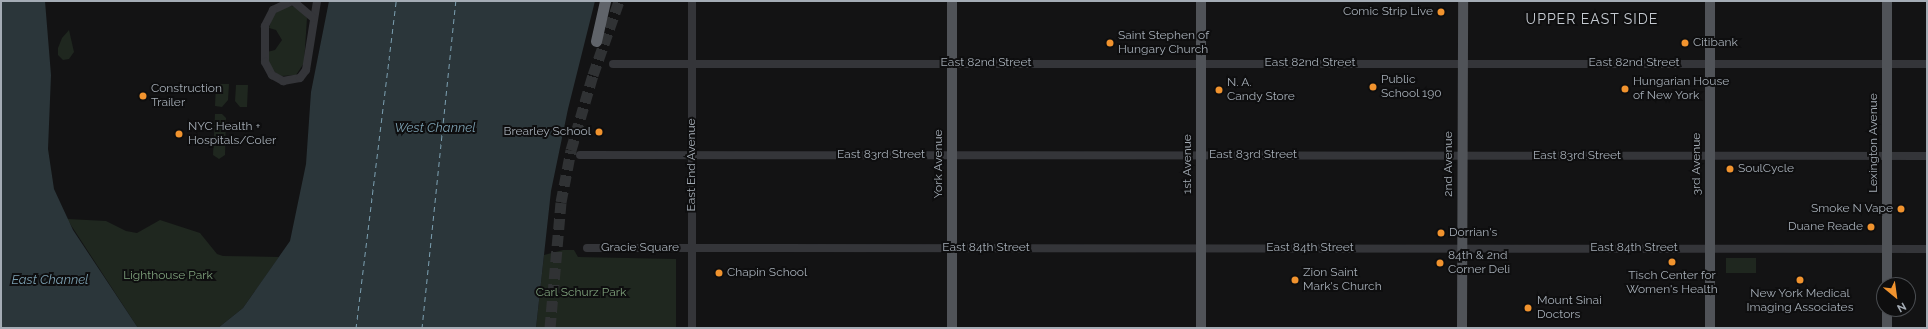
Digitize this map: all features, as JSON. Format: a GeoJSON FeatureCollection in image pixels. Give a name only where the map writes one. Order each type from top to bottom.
{"type":"FeatureCollection","features":[{"type":"Feature","properties":{"kind":"highway"},"geometry":{"type":"LineString","coordinates":[[596,41],[605,1]]}},
{"type":"Feature","properties":{"kind":"main road","name":"York Avenue"},"geometry":{"type":"LineString","coordinates":[[952,1],[952,328]]}},
{"type":"Feature","properties":{"kind":"main road","name":"1st Avenue"},"geometry":{"type":"LineString","coordinates":[[1200,328],[1201,1]]}},
{"type":"Feature","properties":{"kind":"main road","name":"2nd Avenue"},"geometry":{"type":"LineString","coordinates":[[1462,328],[1463,1]]}},
{"type":"Feature","properties":{"kind":"main road","name":"3rd Avenue"},"geometry":{"type":"LineString","coordinates":[[1710,1],[1710,328]]}},
{"type":"Feature","properties":{"kind":"main road","name":"Lexington Avenue"},"geometry":{"type":"LineString","coordinates":[[1887,1],[1887,277]]}},
{"type":"Feature","properties":{"kind":"main road"},"geometry":{"type":"LineString","coordinates":[[1887,317],[1887,328]]}},
{"type":"Feature","properties":{"kind":"street"},"geometry":{"type":"LineString","coordinates":[[313,18],[292,1],[273,10],[265,26],[265,62],[270,73],[278,79],[292,81],[300,78],[305,72],[317,1]]}},
{"type":"Feature","properties":{"kind":"street","name":"East End Avenue"},"geometry":{"type":"LineString","coordinates":[[692,1],[692,328]]}},
{"type":"Feature","properties":{"kind":"street","name":"East 82nd Street"},"geometry":{"type":"LineString","coordinates":[[613,64],[1927,64]]}},
{"type":"Feature","properties":{"kind":"street","name":"East 83rd Street"},"geometry":{"type":"LineString","coordinates":[[580,155],[1927,156]]}},
{"type":"Feature","properties":{"kind":"street","name":"Gracie Square"},"geometry":{"type":"LineString","coordinates":[[587,248],[692,248]]}},
{"type":"Feature","properties":{"kind":"street","name":"East 84th Street"},"geometry":{"type":"LineString","coordinates":[[692,248],[1927,248]]}},
{"type":"Feature","properties":{"kind":"green space"},"geometry":{"type":"Polygon","coordinates":[[[292,6],[299,8],[307,18],[304,63],[296,75],[282,76],[277,74],[268,64],[267,52],[275,50],[282,40],[276,30],[269,28],[273,15],[284,7],[292,6]]]}},
{"type":"Feature","properties":{"kind":"green space"},"geometry":{"type":"Polygon","coordinates":[[[69,30],[74,52],[69,59],[63,60],[58,55],[58,48],[62,38],[69,30]]]}},
{"type":"Feature","properties":{"kind":"green space"},"geometry":{"type":"Polygon","coordinates":[[[216,84],[229,84],[228,100],[222,107],[215,106],[216,84]]]}},
{"type":"Feature","properties":{"kind":"green space"},"geometry":{"type":"Polygon","coordinates":[[[236,85],[248,85],[247,107],[240,107],[235,101],[236,85]]]}},
{"type":"Feature","properties":{"kind":"green space"},"geometry":{"type":"Polygon","coordinates":[[[215,114],[222,114],[226,118],[225,155],[219,159],[213,155],[215,114]]]}},
{"type":"Feature","properties":{"kind":"green space","name":"Lighthouse Park"},"geometry":{"type":"Polygon","coordinates":[[[67,219],[106,221],[126,231],[137,233],[160,220],[200,233],[217,254],[223,256],[279,257],[243,308],[218,328],[138,328],[67,219]]]}},
{"type":"Feature","properties":{"kind":"green space","name":"Carl Schurz Park"},"geometry":{"type":"Polygon","coordinates":[[[563,250],[574,250],[578,257],[676,259],[676,328],[536,328],[544,255],[563,250]]]}},
{"type":"Feature","properties":{"kind":"green space"},"geometry":{"type":"Polygon","coordinates":[[[1726,258],[1756,258],[1756,273],[1726,273],[1726,258]]]}},
{"type":"Feature","properties":{"kind":"water","name":"East Channel"},"geometry":{"type":"Polygon","coordinates":[[[1,1],[45,1],[51,75],[48,149],[54,189],[73,230],[138,328],[1,328],[1,1]]]}},
{"type":"Feature","properties":{"kind":"water","name":"West Channel"},"geometry":{"type":"Polygon","coordinates":[[[329,1],[595,1],[568,109],[551,191],[536,328],[218,328],[243,308],[290,241],[306,164],[311,92],[329,1]]]}},
{"type":"Feature","properties":{"kind":"ferry route"},"geometry":{"type":"LineString","coordinates":[[356,328],[396,1]]}},
{"type":"Feature","properties":{"kind":"ferry route"},"geometry":{"type":"LineString","coordinates":[[422,328],[456,1]]}},
{"type":"Feature","properties":{"kind":"tunnel"},"geometry":{"type":"LineString","coordinates":[[550,328],[561,202],[571,150],[593,75],[619,1]]}},
{"type":"Feature","properties":{"kind":"place","name":"Comic Strip Live"},"geometry":{"type":"Point","coordinates":[1441,12]}},
{"type":"Feature","properties":{"kind":"place","name":"Saint Stephen of Hungary Church"},"geometry":{"type":"Point","coordinates":[1110,43]}},
{"type":"Feature","properties":{"kind":"place","name":"Citibank"},"geometry":{"type":"Point","coordinates":[1685,43]}},
{"type":"Feature","properties":{"kind":"place","name":"Public School 190"},"geometry":{"type":"Point","coordinates":[1373,87]}},
{"type":"Feature","properties":{"kind":"place","name":"Hungarian House of New York"},"geometry":{"type":"Point","coordinates":[1625,89]}},
{"type":"Feature","properties":{"kind":"place","name":"N. A. Candy Store"},"geometry":{"type":"Point","coordinates":[1219,90]}},
{"type":"Feature","properties":{"kind":"place","name":"Construction Trailer"},"geometry":{"type":"Point","coordinates":[143,96]}},
{"type":"Feature","properties":{"kind":"place","name":"Brearley School"},"geometry":{"type":"Point","coordinates":[599,132]}},
{"type":"Feature","properties":{"kind":"place","name":"NYC Health + Hospitals/Coler"},"geometry":{"type":"Point","coordinates":[179,134]}},
{"type":"Feature","properties":{"kind":"place","name":"SoulCycle"},"geometry":{"type":"Point","coordinates":[1730,169]}},
{"type":"Feature","properties":{"kind":"place","name":"Smoke N Vape"},"geometry":{"type":"Point","coordinates":[1901,209]}},
{"type":"Feature","properties":{"kind":"place","name":"Duane Reade"},"geometry":{"type":"Point","coordinates":[1871,227]}},
{"type":"Feature","properties":{"kind":"place","name":"Dorrian's"},"geometry":{"type":"Point","coordinates":[1441,233]}},
{"type":"Feature","properties":{"kind":"place","name":"Tisch Center for Women's Health"},"geometry":{"type":"Point","coordinates":[1672,262]}},
{"type":"Feature","properties":{"kind":"place","name":"84th & 2nd Corner Deli"},"geometry":{"type":"Point","coordinates":[1440,263]}},
{"type":"Feature","properties":{"kind":"place","name":"Chapin School"},"geometry":{"type":"Point","coordinates":[719,273]}},
{"type":"Feature","properties":{"kind":"place","name":"Zion Saint Mark's Church"},"geometry":{"type":"Point","coordinates":[1295,280]}},
{"type":"Feature","properties":{"kind":"place","name":"New York Medical Imaging Associates"},"geometry":{"type":"Point","coordinates":[1800,280]}},
{"type":"Feature","properties":{"kind":"place","name":"Mount Sinai Doctors"},"geometry":{"type":"Point","coordinates":[1528,308]}},
{"type":"Feature","properties":{"kind":"district","name":"UPPER EAST SIDE"},"geometry":{"type":"Point","coordinates":[1592,19]}}]}
